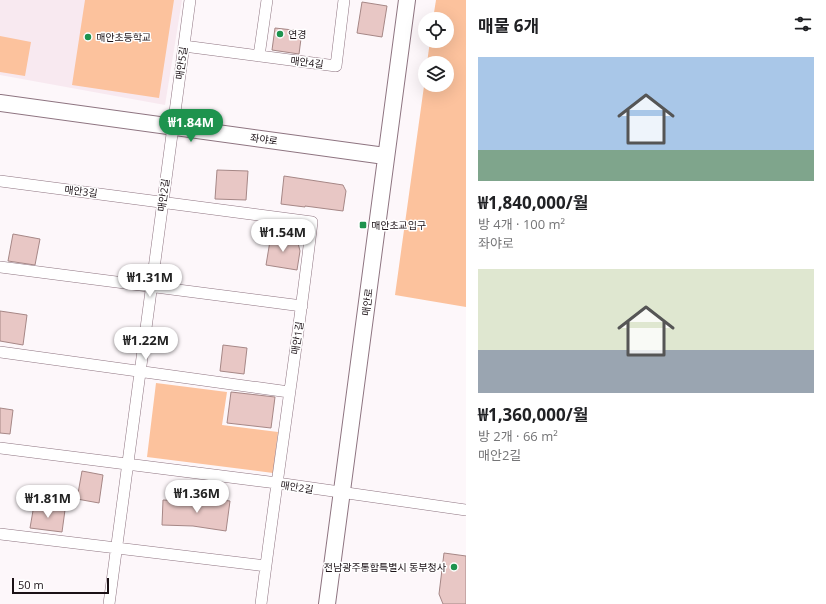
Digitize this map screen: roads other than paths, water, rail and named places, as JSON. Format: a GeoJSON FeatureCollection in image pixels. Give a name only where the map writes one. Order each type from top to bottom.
{"type":"FeatureCollection","features":[{"type":"Feature","properties":{"kind":"street","name":"매안5길"},"geometry":{"type":"LineString","coordinates":[[172,126],[190,0]]}},
{"type":"Feature","properties":{"kind":"street"},"geometry":{"type":"LineString","coordinates":[[259,56],[267,0]]}},
{"type":"Feature","properties":{"kind":"street","name":"매안4길"},"geometry":{"type":"LineString","coordinates":[[184,46],[336,66],[344,0]]}},
{"type":"Feature","properties":{"kind":"street","name":"매안로"},"geometry":{"type":"LineString","coordinates":[[327,604],[407,0]]}},
{"type":"Feature","properties":{"kind":"street","name":"좌야로"},"geometry":{"type":"LineString","coordinates":[[0,103],[386,156]]}},
{"type":"Feature","properties":{"kind":"street","name":"매안2길"},"geometry":{"type":"LineString","coordinates":[[109,604],[172,126]]}},
{"type":"Feature","properties":{"kind":"street","name":"매안3길"},"geometry":{"type":"LineString","coordinates":[[0,181],[162,202]]}},
{"type":"Feature","properties":{"kind":"street","name":"매안1길"},"geometry":{"type":"LineString","coordinates":[[162,202],[312,222],[302,306],[261,604]]}},
{"type":"Feature","properties":{"kind":"street"},"geometry":{"type":"LineString","coordinates":[[0,267],[302,306]]}},
{"type":"Feature","properties":{"kind":"street"},"geometry":{"type":"LineString","coordinates":[[0,352],[289,392]]}},
{"type":"Feature","properties":{"kind":"street","name":"매안2길"},"geometry":{"type":"LineString","coordinates":[[0,448],[466,510]]}},
{"type":"Feature","properties":{"kind":"street"},"geometry":{"type":"LineString","coordinates":[[0,534],[266,566]]}},
{"type":"Feature","properties":{"kind":"place","name":"연경"},"geometry":{"type":"Point","coordinates":[280,34]}},
{"type":"Feature","properties":{"kind":"place","name":"매안초등학교"},"geometry":{"type":"Point","coordinates":[88,37]}},
{"type":"Feature","properties":{"kind":"place","name":"매안초교입구"},"geometry":{"type":"Point","coordinates":[363,225]}},
{"type":"Feature","properties":{"kind":"place","name":"전남광주통합특별시 동부청사"},"geometry":{"type":"Point","coordinates":[454,567]}}]}
